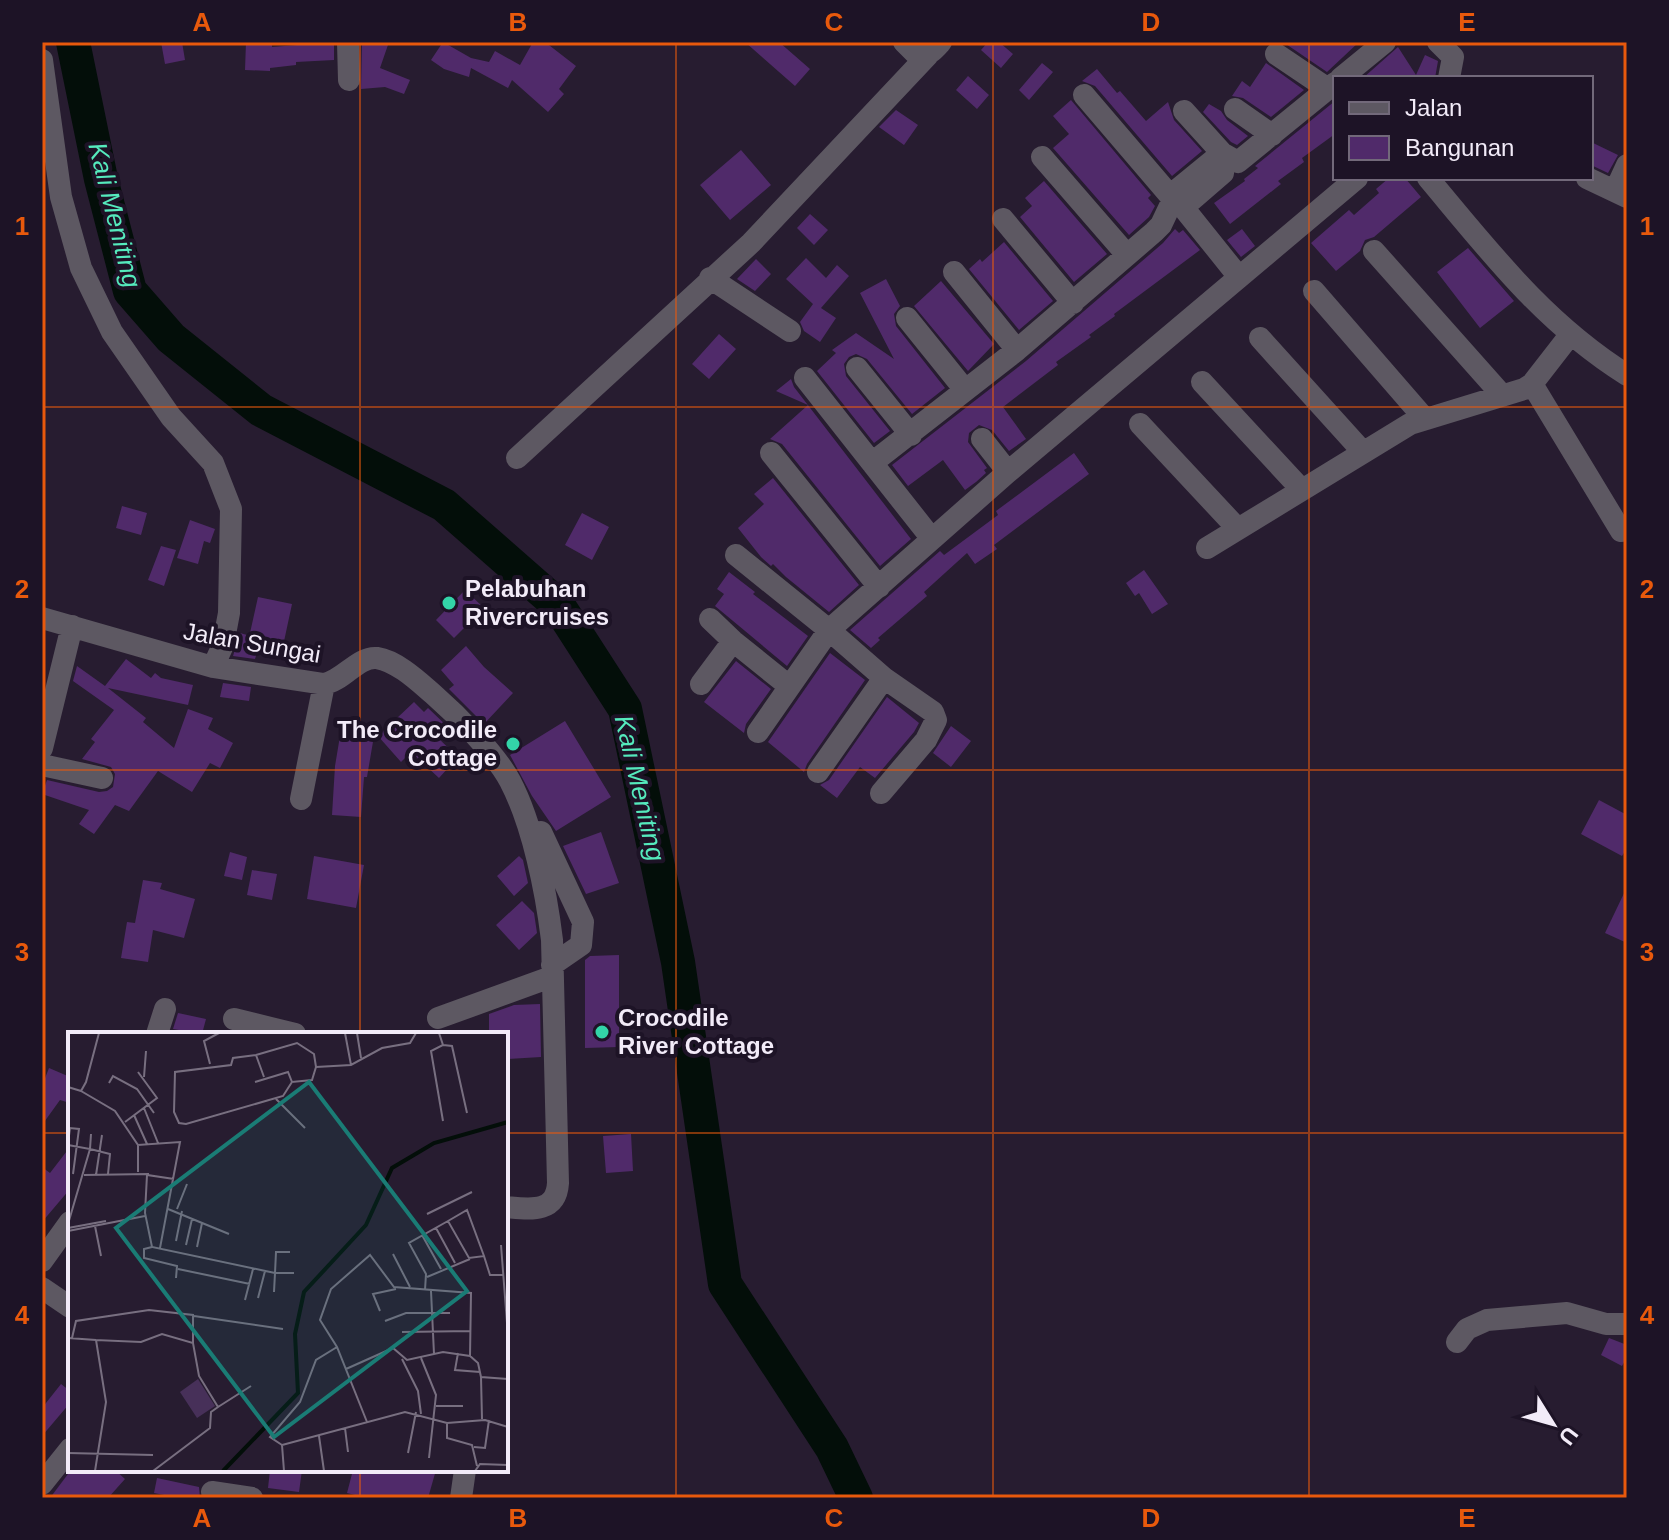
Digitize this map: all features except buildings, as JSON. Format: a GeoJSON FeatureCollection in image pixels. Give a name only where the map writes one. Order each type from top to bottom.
{"type":"FeatureCollection","features":[{"type":"Feature","properties":{"kind":"street"},"geometry":{"type":"LineString","coordinates":[[348,42],[349,80]]}},
{"type":"Feature","properties":{"kind":"street"},"geometry":{"type":"LineString","coordinates":[[904,42],[917,55],[934,48]]}},
{"type":"Feature","properties":{"kind":"street"},"geometry":{"type":"LineString","coordinates":[[1438,42],[1453,57],[1449,76]]}},
{"type":"Feature","properties":{"kind":"street"},"geometry":{"type":"LineString","coordinates":[[1343,76],[1383,43]]}},
{"type":"Feature","properties":{"kind":"street"},"geometry":{"type":"LineString","coordinates":[[517,458],[775,219],[934,48]]}},
{"type":"Feature","properties":{"kind":"street"},"geometry":{"type":"LineString","coordinates":[[1276,54],[1333,82]]}},
{"type":"Feature","properties":{"kind":"street"},"geometry":{"type":"LineString","coordinates":[[42,60],[61,197],[81,268],[112,332],[171,417],[213,463],[231,509],[229,613],[223,645],[213,667]]}},
{"type":"Feature","properties":{"kind":"street"},"geometry":{"type":"LineString","coordinates":[[872,463],[1017,350],[1161,225],[1178,189],[1222,163],[1238,162],[1333,85]]}},
{"type":"Feature","properties":{"kind":"street"},"geometry":{"type":"LineString","coordinates":[[1084,95],[1172,198]]}},
{"type":"Feature","properties":{"kind":"street"},"geometry":{"type":"LineString","coordinates":[[1235,109],[1272,135]]}},
{"type":"Feature","properties":{"kind":"street"},"geometry":{"type":"LineString","coordinates":[[1184,111],[1222,163]]}},
{"type":"Feature","properties":{"kind":"street"},"geometry":{"type":"LineString","coordinates":[[1042,157],[1127,255]]}},
{"type":"Feature","properties":{"kind":"street"},"geometry":{"type":"LineString","coordinates":[[1222,163],[1186,205],[1186,211],[1239,277]]}},
{"type":"Feature","properties":{"kind":"street"},"geometry":{"type":"LineString","coordinates":[[1591,180],[1621,194],[1627,165]]}},
{"type":"Feature","properties":{"kind":"street"},"geometry":{"type":"LineString","coordinates":[[758,732],[829,630],[1008,472],[1355,180]]}},
{"type":"Feature","properties":{"kind":"street"},"geometry":{"type":"LineString","coordinates":[[1430,180],[1504,268],[1570,335],[1627,375]]}},
{"type":"Feature","properties":{"kind":"street"},"geometry":{"type":"LineString","coordinates":[[1003,219],[1073,303]]}},
{"type":"Feature","properties":{"kind":"street"},"geometry":{"type":"LineString","coordinates":[[1374,251],[1502,395]]}},
{"type":"Feature","properties":{"kind":"street"},"geometry":{"type":"LineString","coordinates":[[954,272],[1017,350]]}},
{"type":"Feature","properties":{"kind":"street"},"geometry":{"type":"LineString","coordinates":[[710,278],[790,331]]}},
{"type":"Feature","properties":{"kind":"street"},"geometry":{"type":"LineString","coordinates":[[1314,291],[1425,419]]}},
{"type":"Feature","properties":{"kind":"street"},"geometry":{"type":"LineString","coordinates":[[907,318],[965,390]]}},
{"type":"Feature","properties":{"kind":"street"},"geometry":{"type":"LineString","coordinates":[[1207,548],[1410,424],[1524,389],[1532,384],[1570,335]]}},
{"type":"Feature","properties":{"kind":"street"},"geometry":{"type":"LineString","coordinates":[[1260,338],[1363,452]]}},
{"type":"Feature","properties":{"kind":"street"},"geometry":{"type":"LineString","coordinates":[[857,368],[911,435]]}},
{"type":"Feature","properties":{"kind":"street"},"geometry":{"type":"LineString","coordinates":[[805,378],[932,539]]}},
{"type":"Feature","properties":{"kind":"street"},"geometry":{"type":"LineString","coordinates":[[1202,382],[1302,490]]}},
{"type":"Feature","properties":{"kind":"street"},"geometry":{"type":"LineString","coordinates":[[1532,384],[1621,531]]}},
{"type":"Feature","properties":{"kind":"street"},"geometry":{"type":"LineString","coordinates":[[1140,424],[1238,529]]}},
{"type":"Feature","properties":{"kind":"street"},"geometry":{"type":"LineString","coordinates":[[982,439],[1008,472]]}},
{"type":"Feature","properties":{"kind":"street"},"geometry":{"type":"LineString","coordinates":[[771,453],[879,587]]}},
{"type":"Feature","properties":{"kind":"street"},"geometry":{"type":"LineString","coordinates":[[736,555],[884,678],[933,712],[936,720],[926,740],[881,793]]}},
{"type":"Feature","properties":{"kind":"street","name":"Jalan Sungai"},"geometry":{"type":"LineString","coordinates":[[42,618],[213,667],[324,684],[339,680],[365,660],[376,658],[386,661],[419,682],[453,711],[509,779],[544,885],[552,940],[558,1191],[551,1202],[540,1209],[508,1207]]}},
{"type":"Feature","properties":{"kind":"street"},"geometry":{"type":"LineString","coordinates":[[710,619],[789,686]]}},
{"type":"Feature","properties":{"kind":"street"},"geometry":{"type":"LineString","coordinates":[[42,748],[72,626]]}},
{"type":"Feature","properties":{"kind":"street"},"geometry":{"type":"LineString","coordinates":[[701,684],[733,641]]}},
{"type":"Feature","properties":{"kind":"street"},"geometry":{"type":"LineString","coordinates":[[818,772],[884,678]]}},
{"type":"Feature","properties":{"kind":"street"},"geometry":{"type":"LineString","coordinates":[[301,799],[324,684]]}},
{"type":"Feature","properties":{"kind":"street"},"geometry":{"type":"LineString","coordinates":[[42,765],[102,778]]}},
{"type":"Feature","properties":{"kind":"street"},"geometry":{"type":"LineString","coordinates":[[438,1018],[552,971],[581,945],[583,922],[540,830]]}},
{"type":"Feature","properties":{"kind":"street"},"geometry":{"type":"LineString","coordinates":[[158,1032],[165,1009]]}},
{"type":"Feature","properties":{"kind":"street"},"geometry":{"type":"LineString","coordinates":[[234,1019],[287,1032]]}},
{"type":"Feature","properties":{"kind":"street"},"geometry":{"type":"LineString","coordinates":[[42,1261],[68,1225]]}},
{"type":"Feature","properties":{"kind":"street"},"geometry":{"type":"LineString","coordinates":[[42,1288],[68,1306]]}},
{"type":"Feature","properties":{"kind":"street"},"geometry":{"type":"LineString","coordinates":[[1457,1342],[1471,1325],[1487,1320],[1567,1313],[1606,1324],[1627,1324]]}},
{"type":"Feature","properties":{"kind":"street"},"geometry":{"type":"LineString","coordinates":[[42,1484],[68,1452]]}},
{"type":"Feature","properties":{"kind":"street"},"geometry":{"type":"LineString","coordinates":[[461,1498],[465,1472]]}},
{"type":"Feature","properties":{"kind":"street"},"geometry":{"type":"LineString","coordinates":[[213,1487],[252,1498]]}},
{"type":"Feature","properties":{"kind":"waterway","name":"Kali Meniting"},"geometry":{"type":"LineString","coordinates":[[73,42],[101,179],[130,291],[171,338],[261,410],[444,505],[558,605],[625,709],[678,962],[725,1284],[832,1448],[856,1498]]}},
{"type":"Feature","properties":{"kind":"place","name":"Pelabuhan Rivercruises"},"geometry":{"type":"Point","coordinates":[449,603]}},
{"type":"Feature","properties":{"kind":"place","name":"The Crocodile Cottage"},"geometry":{"type":"Point","coordinates":[513,744]}},
{"type":"Feature","properties":{"kind":"place","name":"Crocodile River Cottage"},"geometry":{"type":"Point","coordinates":[602,1032]}}]}
